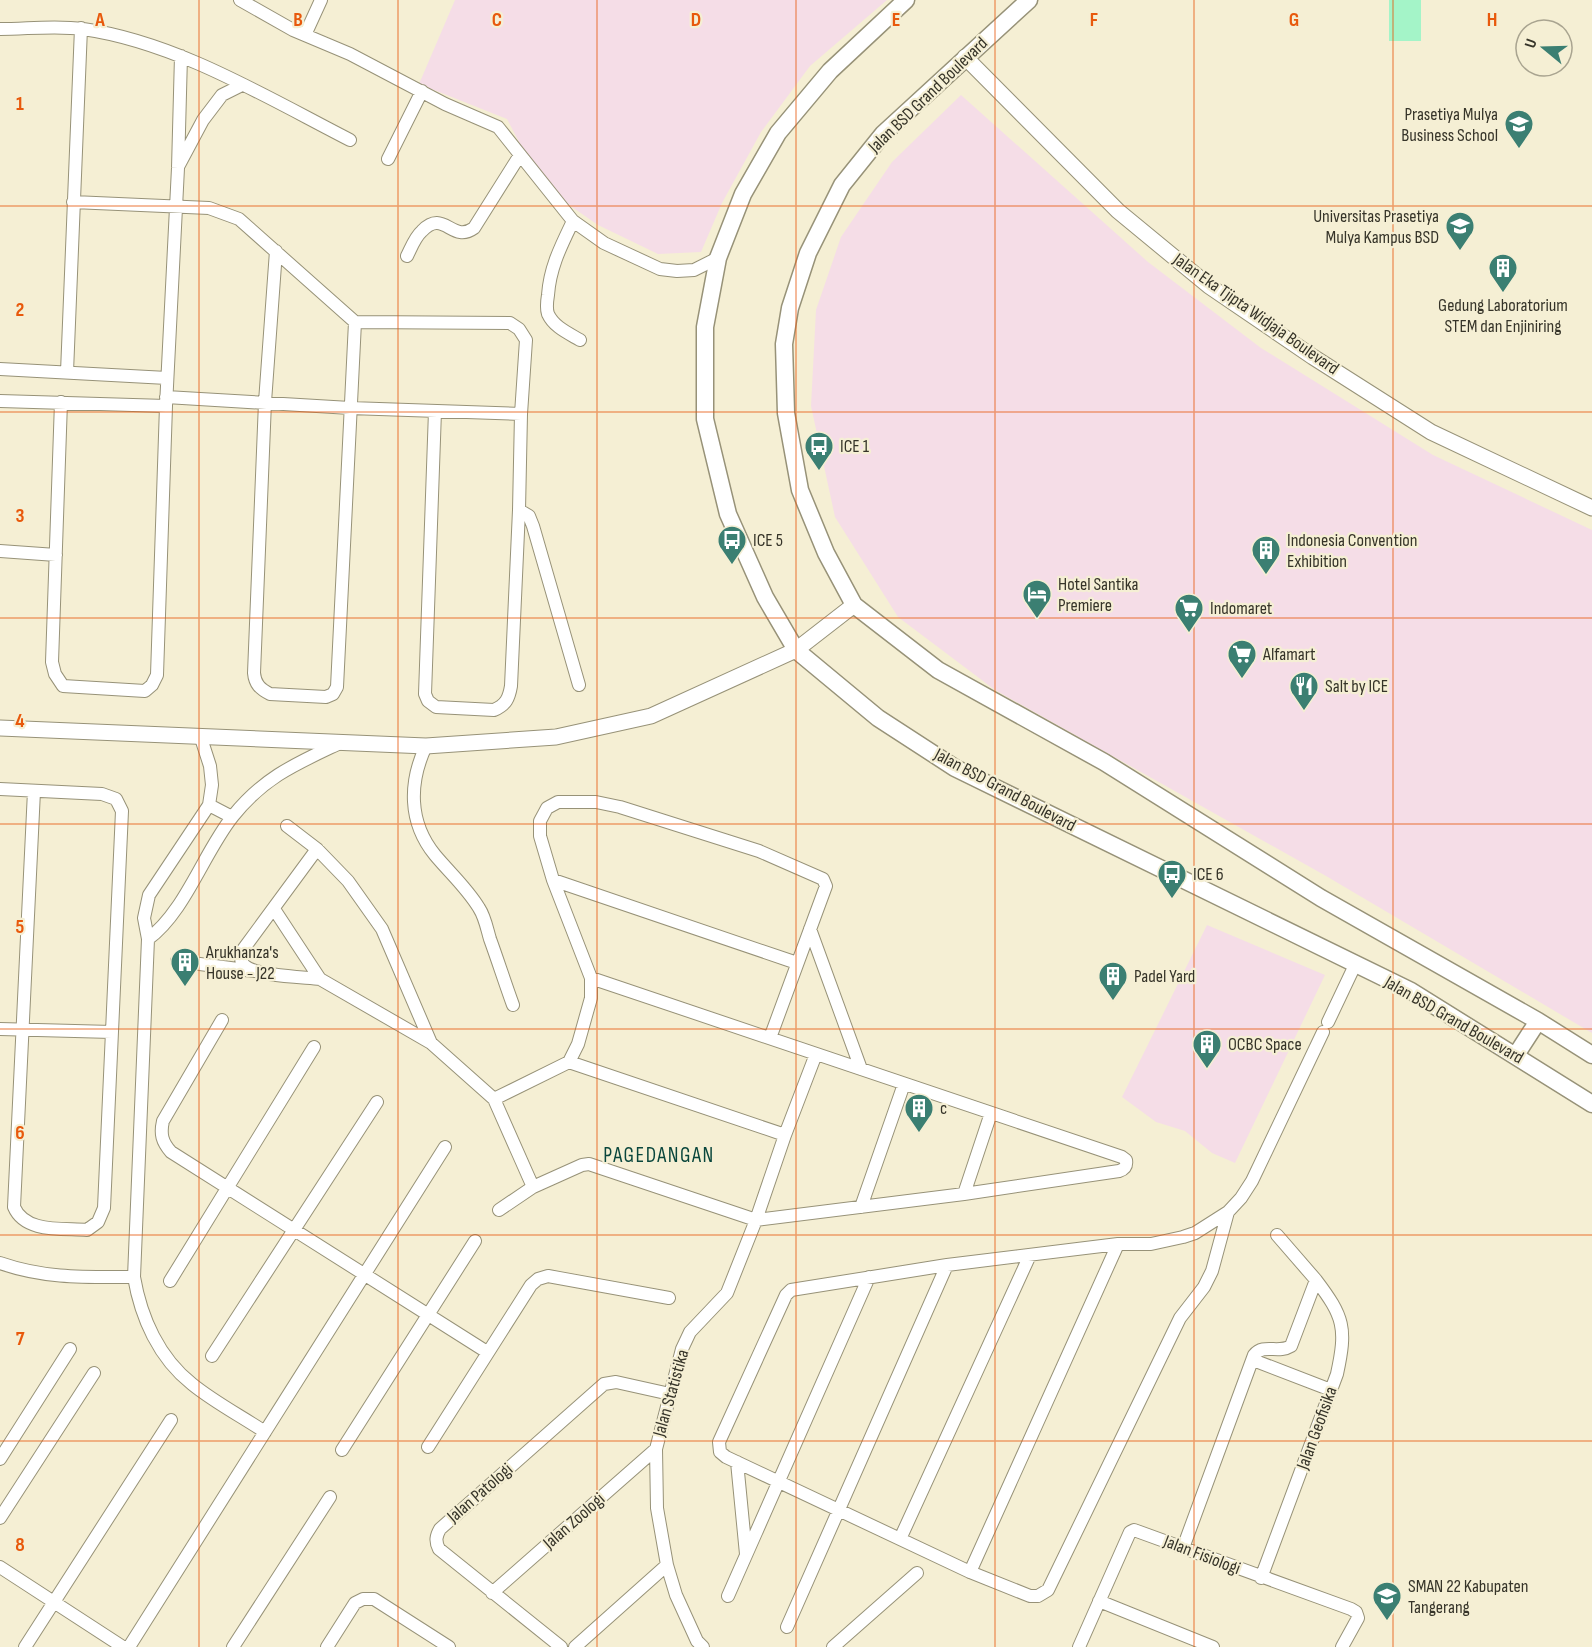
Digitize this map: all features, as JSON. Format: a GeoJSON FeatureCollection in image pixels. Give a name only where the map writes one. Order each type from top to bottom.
{"type":"FeatureCollection","features":[{"type":"Feature","properties":{"kind":"main road","name":"Jalan BSD Grand Boulevard"},"geometry":{"type":"LineString","coordinates":[[1029,0],[882,134],[842,185],[808,252],[790,308],[784,344],[786,413],[800,490],[826,554],[854,605],[938,670],[1104,762],[1321,898],[1538,1021],[1592,1055]]}},
{"type":"Feature","properties":{"kind":"main road","name":"Jalan BSD Grand Boulevard"},"geometry":{"type":"LineString","coordinates":[[898,2],[830,70],[778,132],[743,194],[718,258],[705,327],[705,419],[728,514],[765,597],[796,650],[878,718],[955,768],[1411,991],[1592,1104]]}},
{"type":"Feature","properties":{"kind":"main road"},"geometry":{"type":"LineString","coordinates":[[1516,1056],[1538,1021]]}},
{"type":"Feature","properties":{"kind":"street"},"geometry":{"type":"LineString","coordinates":[[240,0],[305,35],[350,54],[498,127],[573,221],[604,243],[660,269],[677,272],[694,270],[718,258]]}},
{"type":"Feature","properties":{"kind":"street"},"geometry":{"type":"LineString","coordinates":[[305,35],[321,0]]}},
{"type":"Feature","properties":{"kind":"street"},"geometry":{"type":"LineString","coordinates":[[0,29],[81,28],[136,39],[181,56],[350,140]]}},
{"type":"Feature","properties":{"kind":"street"},"geometry":{"type":"LineString","coordinates":[[66,372],[81,28]]}},
{"type":"Feature","properties":{"kind":"street"},"geometry":{"type":"LineString","coordinates":[[61,402],[52,662],[55,674],[63,686],[145,691],[152,685],[157,675],[181,56]]}},
{"type":"Feature","properties":{"kind":"street","name":"Jalan Eka Tjipta Widjaja Boulevard"},"geometry":{"type":"LineString","coordinates":[[965,57],[1118,211],[1209,286],[1313,357],[1431,432],[1592,508]]}},
{"type":"Feature","properties":{"kind":"street"},"geometry":{"type":"LineString","coordinates":[[178,168],[203,120],[222,95],[242,85]]}},
{"type":"Feature","properties":{"kind":"street"},"geometry":{"type":"LineString","coordinates":[[388,159],[422,91]]}},
{"type":"Feature","properties":{"kind":"street"},"geometry":{"type":"LineString","coordinates":[[407,256],[420,233],[434,223],[442,223],[461,233],[474,228],[520,155]]}},
{"type":"Feature","properties":{"kind":"street"},"geometry":{"type":"LineString","coordinates":[[73,202],[208,208],[239,219],[355,322],[510,323],[519,329],[526,340],[511,686],[509,696],[503,706],[494,710],[436,707],[428,701],[424,684],[435,411]]}},
{"type":"Feature","properties":{"kind":"street"},"geometry":{"type":"LineString","coordinates":[[573,221],[555,258],[549,278],[547,303],[548,313],[558,328],[579,340]]}},
{"type":"Feature","properties":{"kind":"street"},"geometry":{"type":"LineString","coordinates":[[276,251],[265,402],[254,673],[258,686],[270,693],[326,697],[333,694],[337,687],[355,322]]}},
{"type":"Feature","properties":{"kind":"street"},"geometry":{"type":"LineString","coordinates":[[0,369],[167,378]]}},
{"type":"Feature","properties":{"kind":"street"},"geometry":{"type":"LineString","coordinates":[[0,401],[265,402],[350,408],[521,414]]}},
{"type":"Feature","properties":{"kind":"street"},"geometry":{"type":"LineString","coordinates":[[519,510],[529,516],[533,526],[579,685]]}},
{"type":"Feature","properties":{"kind":"street"},"geometry":{"type":"LineString","coordinates":[[0,551],[56,555]]}},
{"type":"Feature","properties":{"kind":"street"},"geometry":{"type":"LineString","coordinates":[[0,728],[426,746],[556,738],[651,716],[796,650],[854,605]]}},
{"type":"Feature","properties":{"kind":"street"},"geometry":{"type":"LineString","coordinates":[[200,735],[210,766],[212,785],[209,805],[149,895],[144,918],[148,939],[134,1277],[145,1321],[175,1368],[192,1384],[265,1432]]}},
{"type":"Feature","properties":{"kind":"street"},"geometry":{"type":"LineString","coordinates":[[148,939],[164,925],[232,817],[261,786],[293,765],[343,742]]}},
{"type":"Feature","properties":{"kind":"street"},"geometry":{"type":"LineString","coordinates":[[426,746],[417,766],[413,786],[415,813],[421,834],[433,853],[466,889],[481,910],[513,1005]]}},
{"type":"Feature","properties":{"kind":"street"},"geometry":{"type":"LineString","coordinates":[[0,789],[102,794],[116,799],[122,811],[104,1208],[98,1222],[87,1230],[31,1226],[18,1216],[14,1206],[34,791]]}},
{"type":"Feature","properties":{"kind":"street"},"geometry":{"type":"LineString","coordinates":[[494,1099],[569,1062],[578,1044],[591,998],[591,978],[553,880],[538,828],[542,814],[547,807],[558,802],[596,802],[620,807],[759,851],[823,879],[826,886],[770,1038]]}},
{"type":"Feature","properties":{"kind":"street"},"geometry":{"type":"LineString","coordinates":[[209,805],[232,817]]}},
{"type":"Feature","properties":{"kind":"street"},"geometry":{"type":"LineString","coordinates":[[287,826],[317,849],[348,881],[382,929],[431,1043]]}},
{"type":"Feature","properties":{"kind":"street"},"geometry":{"type":"LineString","coordinates":[[254,971],[244,965],[241,960],[242,951],[317,849]]}},
{"type":"Feature","properties":{"kind":"street"},"geometry":{"type":"LineString","coordinates":[[553,880],[797,963]]}},
{"type":"Feature","properties":{"kind":"street"},"geometry":{"type":"LineString","coordinates":[[274,909],[320,979]]}},
{"type":"Feature","properties":{"kind":"street"},"geometry":{"type":"LineString","coordinates":[[810,929],[861,1069]]}},
{"type":"Feature","properties":{"kind":"street"},"geometry":{"type":"LineString","coordinates":[[177,962],[320,979],[431,1043],[494,1099],[533,1187]]}},
{"type":"Feature","properties":{"kind":"street"},"geometry":{"type":"LineString","coordinates":[[1228,1212],[1212,1271],[1204,1287],[1180,1318],[1048,1590],[1038,1596],[1030,1596],[970,1572],[736,1462],[720,1452],[719,1442],[790,1290],[946,1265],[1118,1244],[1151,1244],[1195,1233],[1228,1212],[1252,1181],[1355,965]]}},
{"type":"Feature","properties":{"kind":"street"},"geometry":{"type":"LineString","coordinates":[[499,1210],[533,1187],[589,1164],[756,1221],[1119,1171],[1127,1164],[1122,1157],[591,978]]}},
{"type":"Feature","properties":{"kind":"street"},"geometry":{"type":"LineString","coordinates":[[222,1020],[163,1121],[162,1138],[171,1152],[487,1352]]}},
{"type":"Feature","properties":{"kind":"street"},"geometry":{"type":"LineString","coordinates":[[0,1029],[112,1032]]}},
{"type":"Feature","properties":{"kind":"street"},"geometry":{"type":"LineString","coordinates":[[170,1281],[314,1047]]}},
{"type":"Feature","properties":{"kind":"street","name":"Jalan Statistika"},"geometry":{"type":"LineString","coordinates":[[696,1645],[676,1595],[667,1564],[657,1508],[656,1449],[682,1349],[690,1332],[727,1293],[756,1221],[816,1054]]}},
{"type":"Feature","properties":{"kind":"street"},"geometry":{"type":"LineString","coordinates":[[569,1062],[785,1135]]}},
{"type":"Feature","properties":{"kind":"street"},"geometry":{"type":"LineString","coordinates":[[861,1207],[904,1084]]}},
{"type":"Feature","properties":{"kind":"street"},"geometry":{"type":"LineString","coordinates":[[212,1356],[377,1102]]}},
{"type":"Feature","properties":{"kind":"street"},"geometry":{"type":"LineString","coordinates":[[964,1194],[991,1113]]}},
{"type":"Feature","properties":{"kind":"street"},"geometry":{"type":"LineString","coordinates":[[129,1647],[445,1147]]}},
{"type":"Feature","properties":{"kind":"street","name":"Jalan Geofisika"},"geometry":{"type":"LineString","coordinates":[[1261,1578],[1331,1390],[1343,1339],[1337,1308],[1277,1235]]}},
{"type":"Feature","properties":{"kind":"street"},"geometry":{"type":"LineString","coordinates":[[342,1450],[476,1241]]}},
{"type":"Feature","properties":{"kind":"street"},"geometry":{"type":"LineString","coordinates":[[970,1572],[1118,1244]]}},
{"type":"Feature","properties":{"kind":"street"},"geometry":{"type":"LineString","coordinates":[[900,1539],[1030,1255]]}},
{"type":"Feature","properties":{"kind":"street"},"geometry":{"type":"LineString","coordinates":[[0,1263],[16,1269],[57,1277],[134,1277]]}},
{"type":"Feature","properties":{"kind":"street"},"geometry":{"type":"LineString","coordinates":[[787,1627],[946,1265]]}},
{"type":"Feature","properties":{"kind":"street"},"geometry":{"type":"LineString","coordinates":[[428,1447],[487,1352],[531,1285],[538,1279],[548,1276],[669,1298]]}},
{"type":"Feature","properties":{"kind":"street"},"geometry":{"type":"LineString","coordinates":[[728,1596],[869,1277]]}},
{"type":"Feature","properties":{"kind":"street"},"geometry":{"type":"LineString","coordinates":[[1183,1548],[1253,1360],[1258,1350],[1266,1348],[1281,1350],[1291,1346],[1316,1280]]}},
{"type":"Feature","properties":{"kind":"street"},"geometry":{"type":"LineString","coordinates":[[0,1459],[70,1349]]}},
{"type":"Feature","properties":{"kind":"street"},"geometry":{"type":"LineString","coordinates":[[1253,1360],[1331,1390]]}},
{"type":"Feature","properties":{"kind":"street"},"geometry":{"type":"LineString","coordinates":[[0,1518],[94,1373]]}},
{"type":"Feature","properties":{"kind":"street","name":"Jalan Patologi"},"geometry":{"type":"LineString","coordinates":[[561,1647],[439,1549],[436,1538],[440,1529],[604,1384],[616,1382],[670,1394]]}},
{"type":"Feature","properties":{"kind":"street"},"geometry":{"type":"LineString","coordinates":[[25,1647],[171,1420]]}},
{"type":"Feature","properties":{"kind":"street","name":"Jalan Zoologi"},"geometry":{"type":"LineString","coordinates":[[492,1593],[656,1449]]}},
{"type":"Feature","properties":{"kind":"street"},"geometry":{"type":"LineString","coordinates":[[736,1462],[746,1557]]}},
{"type":"Feature","properties":{"kind":"street"},"geometry":{"type":"LineString","coordinates":[[233,1647],[330,1497]]}},
{"type":"Feature","properties":{"kind":"street","name":"Jalan Fisiologi"},"geometry":{"type":"LineString","coordinates":[[1080,1647],[1130,1532],[1140,1530],[1261,1578],[1356,1612],[1358,1618],[1342,1647]]}},
{"type":"Feature","properties":{"kind":"street"},"geometry":{"type":"LineString","coordinates":[[575,1647],[667,1564]]}},
{"type":"Feature","properties":{"kind":"street"},"geometry":{"type":"LineString","coordinates":[[0,1567],[123,1647]]}},
{"type":"Feature","properties":{"kind":"street"},"geometry":{"type":"LineString","coordinates":[[833,1647],[917,1573]]}},
{"type":"Feature","properties":{"kind":"street"},"geometry":{"type":"LineString","coordinates":[[327,1647],[355,1603],[363,1599],[374,1599],[429,1642],[449,1647]]}},
{"type":"Feature","properties":{"kind":"street"},"geometry":{"type":"LineString","coordinates":[[1099,1601],[1213,1647]]}},
{"type":"Feature","properties":{"kind":"shaded area"},"geometry":{"type":"Polygon","coordinates":[[[455,0],[887,0],[810,66],[761,132],[722,203],[701,252],[658,254],[598,225],[569,205],[527,157],[507,119],[419,84],[455,0]]]}},
{"type":"Feature","properties":{"kind":"shaded area"},"geometry":{"type":"Polygon","coordinates":[[[961,95],[1148,262],[1261,348],[1433,455],[1592,530],[1592,1033],[1326,876],[995,690],[898,617],[835,517],[811,406],[816,310],[841,237],[892,162],[961,95]]]}},
{"type":"Feature","properties":{"kind":"shaded area"},"geometry":{"type":"Polygon","coordinates":[[[1207,925],[1325,975],[1235,1163],[1212,1153],[1185,1131],[1156,1122],[1122,1097],[1207,925]]]}},
{"type":"Feature","properties":{"kind":"green space"},"geometry":{"type":"Polygon","coordinates":[[[1389,0],[1421,0],[1421,41],[1389,41],[1389,0]]]}},
{"type":"Feature","properties":{"kind":"place","name":"Prasetiya Mulya Business School"},"geometry":{"type":"Point","coordinates":[1519,150]}},
{"type":"Feature","properties":{"kind":"place","name":"Universitas Prasetiya Mulya Kampus BSD"},"geometry":{"type":"Point","coordinates":[1460,252]}},
{"type":"Feature","properties":{"kind":"place","name":"Gedung Laboratorium STEM dan Enjiniring"},"geometry":{"type":"Point","coordinates":[1503,294]}},
{"type":"Feature","properties":{"kind":"place","name":"ICE 1"},"geometry":{"type":"Point","coordinates":[819,472]}},
{"type":"Feature","properties":{"kind":"place","name":"ICE 5"},"geometry":{"type":"Point","coordinates":[732,566]}},
{"type":"Feature","properties":{"kind":"place","name":"Indonesia Convention Exhibition"},"geometry":{"type":"Point","coordinates":[1266,576]}},
{"type":"Feature","properties":{"kind":"place","name":"Hotel Santika Premiere"},"geometry":{"type":"Point","coordinates":[1037,620]}},
{"type":"Feature","properties":{"kind":"place","name":"Indomaret"},"geometry":{"type":"Point","coordinates":[1189,634]}},
{"type":"Feature","properties":{"kind":"place","name":"Alfamart"},"geometry":{"type":"Point","coordinates":[1242,680]}},
{"type":"Feature","properties":{"kind":"place","name":"Salt by ICE"},"geometry":{"type":"Point","coordinates":[1304,712]}},
{"type":"Feature","properties":{"kind":"place","name":"ICE 6"},"geometry":{"type":"Point","coordinates":[1172,900]}},
{"type":"Feature","properties":{"kind":"place","name":"Arukhanza's House - J22"},"geometry":{"type":"Point","coordinates":[185,988]}},
{"type":"Feature","properties":{"kind":"place","name":"Padel Yard"},"geometry":{"type":"Point","coordinates":[1113,1002]}},
{"type":"Feature","properties":{"kind":"place","name":"OCBC Space"},"geometry":{"type":"Point","coordinates":[1207,1070]}},
{"type":"Feature","properties":{"kind":"place","name":"c"},"geometry":{"type":"Point","coordinates":[919,1134]}},
{"type":"Feature","properties":{"kind":"place","name":"SMAN 22 Kabupaten Tangerang"},"geometry":{"type":"Point","coordinates":[1387,1622]}},
{"type":"Feature","properties":{"kind":"district","name":"PAGEDANGAN"},"geometry":{"type":"Point","coordinates":[659,1155]}}]}
